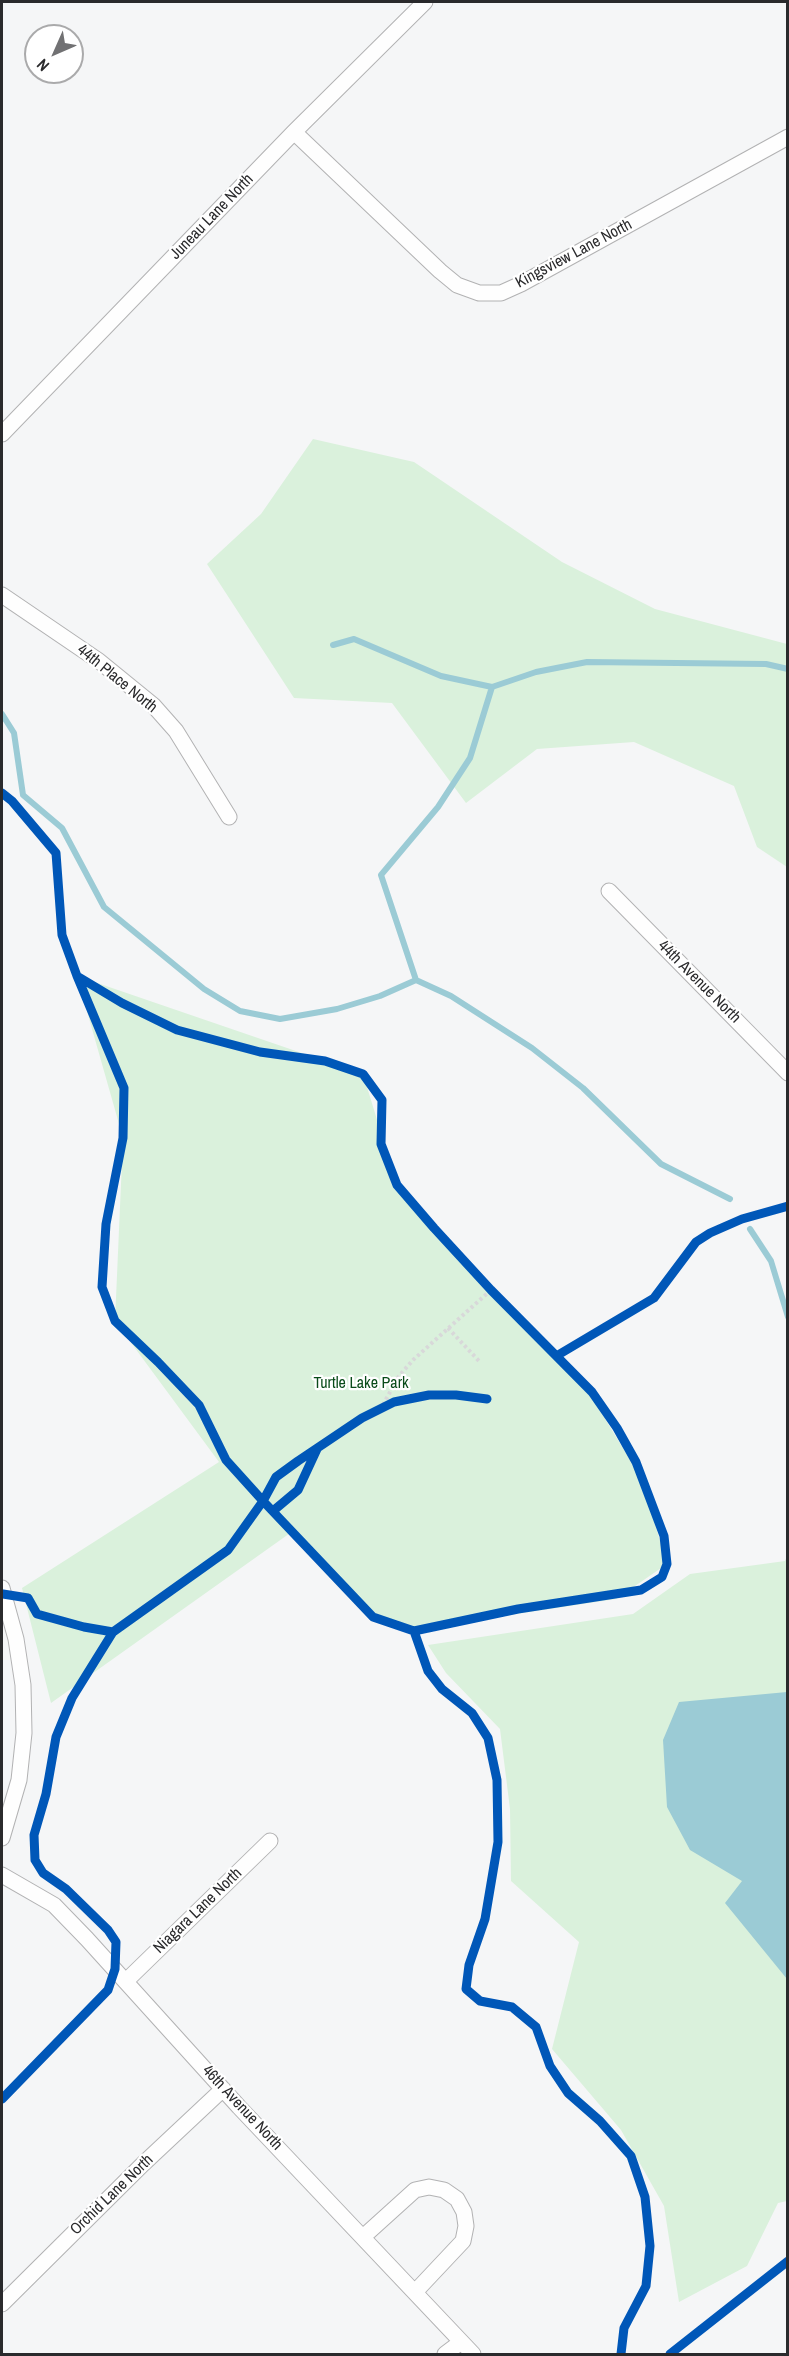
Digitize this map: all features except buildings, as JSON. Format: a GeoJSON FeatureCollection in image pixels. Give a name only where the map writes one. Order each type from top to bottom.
{"type":"FeatureCollection","features":[{"type":"Feature","properties":{"kind":"street","name":"Juneau Lane North"},"geometry":{"type":"LineString","coordinates":[[2,434],[294,132],[424,2]]}},
{"type":"Feature","properties":{"kind":"street","name":"Kingsview Lane North"},"geometry":{"type":"LineString","coordinates":[[294,132],[440,271],[457,285],[479,293],[501,293],[521,284],[788,137]]}},
{"type":"Feature","properties":{"kind":"street","name":"44th Place North"},"geometry":{"type":"LineString","coordinates":[[2,595],[99,661],[153,705],[176,731],[229,817]]}},
{"type":"Feature","properties":{"kind":"street","name":"44th Avenue North"},"geometry":{"type":"LineString","coordinates":[[609,891],[788,1073]]}},
{"type":"Feature","properties":{"kind":"street"},"geometry":{"type":"LineString","coordinates":[[2,1588],[16,1639],[23,1685],[24,1733],[19,1780],[2,1838]]}},
{"type":"Feature","properties":{"kind":"street","name":"Niagara Lane North"},"geometry":{"type":"LineString","coordinates":[[126,1981],[270,1841]]}},
{"type":"Feature","properties":{"kind":"street","name":"46th Avenue North"},"geometry":{"type":"LineString","coordinates":[[2,1875],[54,1905],[473,2355]]}},
{"type":"Feature","properties":{"kind":"street","name":"Orchid Lane North"},"geometry":{"type":"LineString","coordinates":[[2,2304],[143,2164],[223,2089]]}},
{"type":"Feature","properties":{"kind":"street"},"geometry":{"type":"LineString","coordinates":[[363,2237],[415,2190],[429,2187],[444,2190],[457,2199],[464,2211],[466,2226],[463,2241],[415,2292]]}},
{"type":"Feature","properties":{"kind":"street"},"geometry":{"type":"LineString","coordinates":[[445,2355],[461,2342]]}},
{"type":"Feature","properties":{"kind":"path"},"geometry":{"type":"LineString","coordinates":[[375,1412],[399,1376],[413,1360],[448,1328],[495,1294],[484,1283]]}},
{"type":"Feature","properties":{"kind":"path"},"geometry":{"type":"LineString","coordinates":[[448,1328],[479,1361]]}},
{"type":"Feature","properties":{"kind":"path"},"geometry":{"type":"LineString","coordinates":[[375,1412],[394,1402]]}},
{"type":"Feature","properties":{"kind":"green space"},"geometry":{"type":"Polygon","coordinates":[[[313,439],[414,462],[562,562],[655,609],[787,644],[787,867],[757,847],[734,786],[634,742],[537,749],[466,803],[392,703],[294,698],[207,564],[261,514],[313,439]]]}},
{"type":"Feature","properties":{"kind":"green space","name":"Turtle Lake Park"},"geometry":{"type":"Polygon","coordinates":[[[77,976],[363,1074],[397,1185],[590,1394],[641,1478],[667,1564],[616,1599],[414,1631],[373,1617],[293,1531],[51,1703],[22,1588],[219,1462],[115,1321],[123,1138],[77,976]]]}},
{"type":"Feature","properties":{"kind":"green space"},"geometry":{"type":"Polygon","coordinates":[[[787,1556],[787,2201],[778,2203],[747,2266],[679,2302],[664,2206],[621,2130],[552,2049],[579,1942],[511,1881],[510,1809],[500,1729],[446,1673],[428,1645],[633,1614],[690,1574],[785,1561],[787,1556]]]}},
{"type":"Feature","properties":{"kind":"water"},"geometry":{"type":"Polygon","coordinates":[[[788,1692],[787,1979],[725,1903],[742,1881],[690,1850],[667,1807],[663,1740],[679,1702],[788,1692]]]}},
{"type":"Feature","properties":{"kind":"waterway"},"geometry":{"type":"LineString","coordinates":[[333,645],[354,639],[441,676],[492,687]]}},
{"type":"Feature","properties":{"kind":"waterway"},"geometry":{"type":"LineString","coordinates":[[416,980],[381,875],[438,807],[470,758],[492,687],[536,672],[587,662],[766,664],[788,669]]}},
{"type":"Feature","properties":{"kind":"waterway"},"geometry":{"type":"LineString","coordinates":[[2,714],[14,733],[23,795],[62,828],[104,907],[204,989],[240,1011],[280,1019],[337,1009],[380,996],[416,980],[451,996],[532,1048],[583,1088],[661,1164],[730,1199]]}},
{"type":"Feature","properties":{"kind":"waterway"},"geometry":{"type":"LineString","coordinates":[[750,1229],[771,1261],[788,1317]]}},
{"type":"Feature","properties":{"kind":"cycle path"},"geometry":{"type":"LineString","coordinates":[[2,793],[12,801],[56,853],[62,935],[124,1088],[123,1138],[106,1224],[102,1287],[115,1321],[199,1405],[226,1460],[263,1501],[276,1477],[362,1418],[394,1402],[429,1395],[456,1395],[487,1399]]}},
{"type":"Feature","properties":{"kind":"cycle path"},"geometry":{"type":"LineString","coordinates":[[77,976],[122,1003],[177,1030],[260,1052],[325,1061],[363,1074],[382,1100],[381,1144],[397,1185],[491,1290],[592,1392],[617,1428],[636,1462],[664,1536],[667,1564],[662,1577],[641,1590],[518,1609],[414,1631]]}},
{"type":"Feature","properties":{"kind":"cycle path"},"geometry":{"type":"LineString","coordinates":[[558,1355],[654,1298],[696,1242],[742,1219],[788,1206]]}},
{"type":"Feature","properties":{"kind":"cycle path"},"geometry":{"type":"LineString","coordinates":[[273,1511],[298,1490],[317,1449]]}},
{"type":"Feature","properties":{"kind":"cycle path"},"geometry":{"type":"LineString","coordinates":[[2,2099],[108,1990],[115,1969],[116,1942],[108,1930],[66,1889],[43,1873],[35,1860],[34,1835],[46,1794],[56,1737],[72,1698],[113,1632],[228,1550],[263,1501],[373,1617],[414,1631],[428,1671],[442,1689],[472,1713],[488,1738],[497,1780],[498,1842],[485,1919],[469,1965],[466,1989],[480,2001],[512,2007],[536,2027],[550,2066],[568,2093],[600,2121],[631,2156],[645,2197],[650,2246],[646,2286],[624,2328],[621,2354]]}},
{"type":"Feature","properties":{"kind":"cycle path"},"geometry":{"type":"LineString","coordinates":[[3,1594],[28,1598],[37,1614],[84,1627],[113,1632]]}},
{"type":"Feature","properties":{"kind":"cycle path"},"geometry":{"type":"LineString","coordinates":[[670,2354],[788,2261]]}}]}
